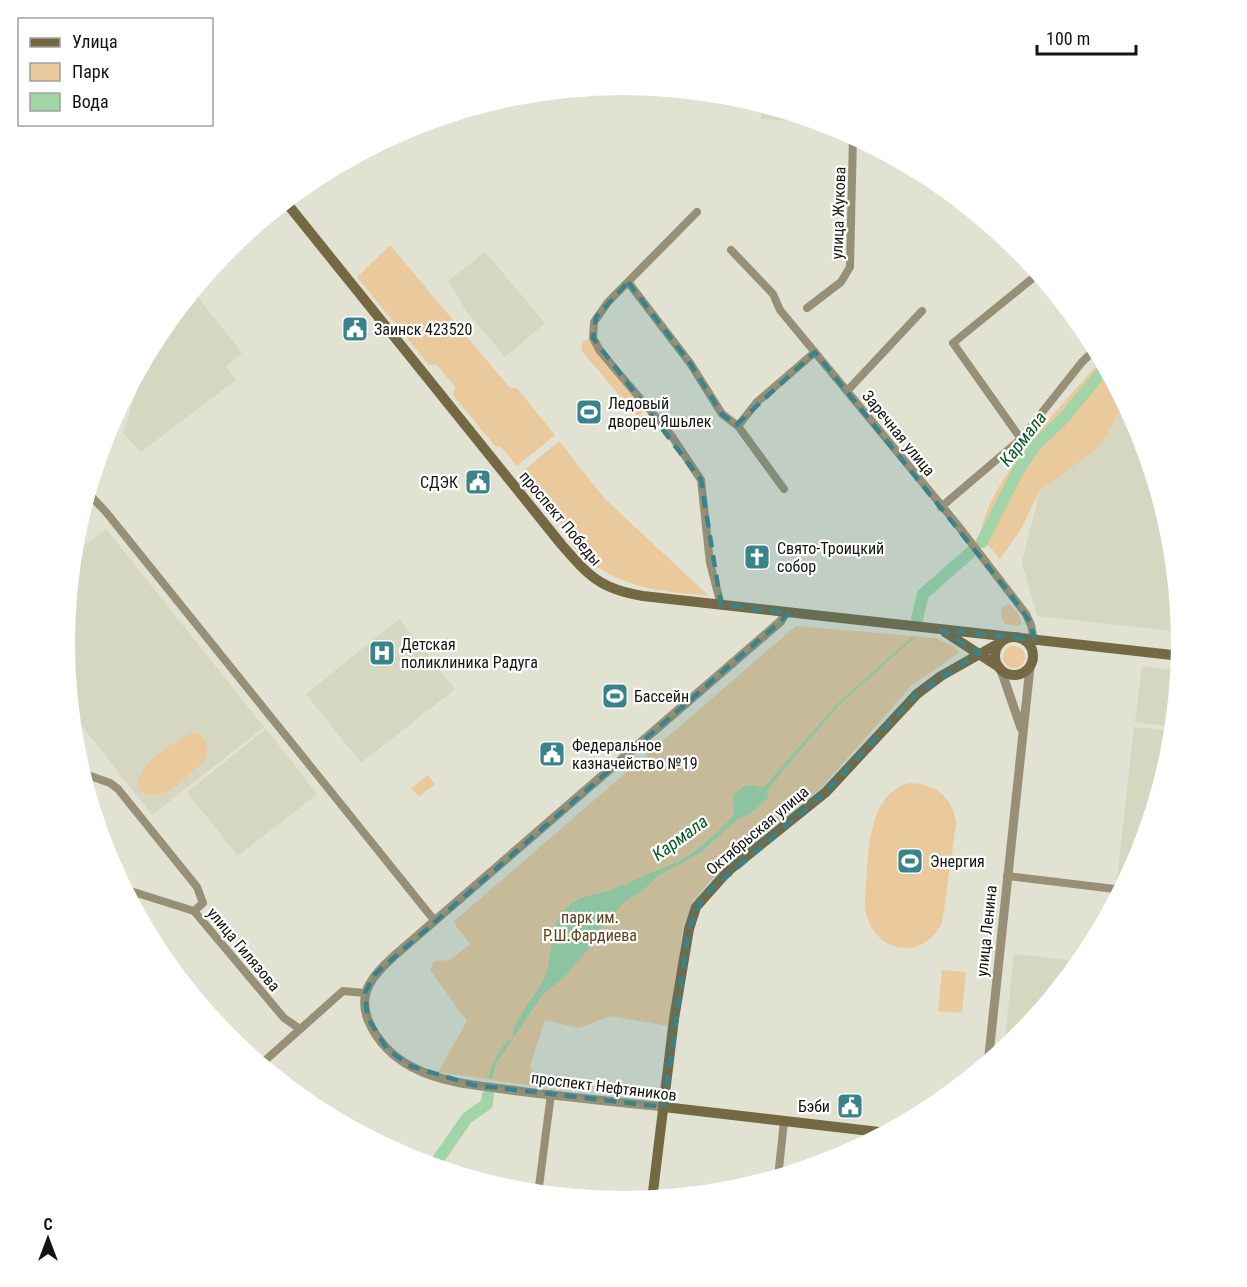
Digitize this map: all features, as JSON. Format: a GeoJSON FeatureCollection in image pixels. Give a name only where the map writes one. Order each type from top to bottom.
{"type":"FeatureCollection","features":[{"type":"Feature","properties":{"kind":"main road","name":"проспект Победы"},"geometry":{"type":"LineString","coordinates":[[290,208],[561,544],[591,578],[611,589],[626,593],[785,613],[1172,655]]}},
{"type":"Feature","properties":{"kind":"main road"},"geometry":{"type":"LineString","coordinates":[[942,630],[1000,669],[1016,675],[1030,667],[1033,652],[1027,642],[1016,637],[1001,642],[995,656],[1000,669]]}},
{"type":"Feature","properties":{"kind":"main road","name":"Октябрьская улица"},"geometry":{"type":"LineString","coordinates":[[653,1191],[674,1019],[690,923],[703,897],[728,871],[826,792],[917,694],[979,653],[1001,642]]}},
{"type":"Feature","properties":{"kind":"main road"},"geometry":{"type":"LineString","coordinates":[[1033,652],[1048,642]]}},
{"type":"Feature","properties":{"kind":"main road","name":"проспект Нефтяников"},"geometry":{"type":"LineString","coordinates":[[663,1107],[873,1131]]}},
{"type":"Feature","properties":{"kind":"street","name":"улица Жукова"},"geometry":{"type":"LineString","coordinates":[[807,308],[841,282],[850,267],[853,146]]}},
{"type":"Feature","properties":{"kind":"street"},"geometry":{"type":"LineString","coordinates":[[698,212],[608,302],[594,322],[593,338],[600,351],[671,435],[700,480],[710,563],[721,605]]}},
{"type":"Feature","properties":{"kind":"street","name":"Заречная улица"},"geometry":{"type":"LineString","coordinates":[[731,250],[773,294],[780,310],[970,541],[1026,614],[1032,625],[1034,640]]}},
{"type":"Feature","properties":{"kind":"street"},"geometry":{"type":"LineString","coordinates":[[1021,439],[952,343],[1032,278]]}},
{"type":"Feature","properties":{"kind":"street"},"geometry":{"type":"LineString","coordinates":[[628,282],[690,363],[722,414],[738,426],[784,489]]}},
{"type":"Feature","properties":{"kind":"street"},"geometry":{"type":"LineString","coordinates":[[847,391],[922,311]]}},
{"type":"Feature","properties":{"kind":"street"},"geometry":{"type":"LineString","coordinates":[[738,426],[757,402],[816,352]]}},
{"type":"Feature","properties":{"kind":"street"},"geometry":{"type":"LineString","coordinates":[[941,507],[1021,439],[1090,354]]}},
{"type":"Feature","properties":{"kind":"street"},"geometry":{"type":"LineString","coordinates":[[95,500],[434,920]]}},
{"type":"Feature","properties":{"kind":"street"},"geometry":{"type":"LineString","coordinates":[[266,1059],[343,991],[365,993],[378,971],[434,920],[695,697],[781,621],[785,613]]}},
{"type":"Feature","properties":{"kind":"street","name":"улица Ленина"},"geometry":{"type":"LineString","coordinates":[[989,1052],[1030,667]]}},
{"type":"Feature","properties":{"kind":"street"},"geometry":{"type":"LineString","coordinates":[[1000,669],[1022,730]]}},
{"type":"Feature","properties":{"kind":"street"},"geometry":{"type":"LineString","coordinates":[[92,777],[110,783],[118,789],[197,887],[203,903],[194,911]]}},
{"type":"Feature","properties":{"kind":"street"},"geometry":{"type":"LineString","coordinates":[[1007,876],[1114,889]]}},
{"type":"Feature","properties":{"kind":"street","name":"улица Гилязова"},"geometry":{"type":"LineString","coordinates":[[135,893],[194,911],[284,1018],[300,1029]]}},
{"type":"Feature","properties":{"kind":"street","name":"проспект Нефтяников"},"geometry":{"type":"LineString","coordinates":[[365,993],[367,1017],[387,1049],[423,1073],[473,1085],[663,1107]]}},
{"type":"Feature","properties":{"kind":"street"},"geometry":{"type":"LineString","coordinates":[[539,1185],[551,1094]]}},
{"type":"Feature","properties":{"kind":"street"},"geometry":{"type":"LineString","coordinates":[[779,1169],[784,1121]]}},
{"type":"Feature","properties":{"kind":"highlighted area"},"geometry":{"type":"Polygon","coordinates":[[[628,282],[690,363],[722,414],[736,425],[815,352],[1007,590],[1031,623],[1034,640],[942,630],[979,653],[917,694],[826,792],[703,897],[689,929],[664,1107],[473,1085],[410,1066],[387,1049],[367,1017],[365,993],[374,975],[790,613],[721,605],[701,480],[593,338],[596,317],[628,282]]]}},
{"type":"Feature","properties":{"kind":"shaded area"},"geometry":{"type":"Polygon","coordinates":[[[761,113],[787,120],[761,119],[761,113]]]}},
{"type":"Feature","properties":{"kind":"shaded area"},"geometry":{"type":"Polygon","coordinates":[[[485,252],[545,323],[505,357],[467,312],[448,281],[485,252]]]}},
{"type":"Feature","properties":{"kind":"shaded area"},"geometry":{"type":"Polygon","coordinates":[[[198,298],[242,353],[226,366],[236,380],[141,452],[123,433],[136,393],[148,369],[198,298]]]}},
{"type":"Feature","properties":{"kind":"shaded area"},"geometry":{"type":"Polygon","coordinates":[[[1120,411],[1143,467],[1153,502],[1167,572],[1172,631],[1037,616],[1022,562],[1040,490],[1099,448],[1120,411]]]}},
{"type":"Feature","properties":{"kind":"shaded area"},"geometry":{"type":"Polygon","coordinates":[[[106,529],[264,727],[152,815],[82,726],[76,679],[75,644],[76,608],[84,545],[106,529]]]}},
{"type":"Feature","properties":{"kind":"shaded area"},"geometry":{"type":"Polygon","coordinates":[[[399,619],[455,689],[361,763],[306,694],[399,619]]]}},
{"type":"Feature","properties":{"kind":"shaded area"},"geometry":{"type":"Polygon","coordinates":[[[1142,666],[1171,670],[1165,726],[1135,722],[1142,666]]]}},
{"type":"Feature","properties":{"kind":"shaded area"},"geometry":{"type":"Polygon","coordinates":[[[1134,727],[1164,730],[1143,820],[1117,880],[1134,727]]]}},
{"type":"Feature","properties":{"kind":"shaded area"},"geometry":{"type":"Polygon","coordinates":[[[266,729],[317,794],[238,856],[187,792],[266,729]]]}},
{"type":"Feature","properties":{"kind":"shaded area"},"geometry":{"type":"Polygon","coordinates":[[[1014,954],[1071,960],[1036,1005],[1005,1037],[1014,954]]]}},
{"type":"Feature","properties":{"kind":"green space"},"geometry":{"type":"Polygon","coordinates":[[[390,245],[510,388],[517,388],[555,435],[517,466],[500,446],[496,447],[453,395],[455,387],[437,365],[429,365],[357,277],[390,245]]]}},
{"type":"Feature","properties":{"kind":"green space"},"geometry":{"type":"Polygon","coordinates":[[[588,339],[592,340],[646,408],[639,415],[636,415],[581,350],[583,342],[588,339]]]}},
{"type":"Feature","properties":{"kind":"green space"},"geometry":{"type":"Polygon","coordinates":[[[1097,365],[1120,411],[1099,448],[1040,490],[1020,531],[1000,559],[980,536],[986,514],[1012,466],[1049,419],[1097,365]]]}},
{"type":"Feature","properties":{"kind":"green space"},"geometry":{"type":"Polygon","coordinates":[[[559,441],[604,498],[709,596],[637,585],[596,566],[521,473],[559,441]]]}},
{"type":"Feature","properties":{"kind":"green space"},"geometry":{"type":"Polygon","coordinates":[[[1008,604],[1018,614],[1021,626],[1005,624],[1001,616],[1002,607],[1008,604]]]}},
{"type":"Feature","properties":{"kind":"green space","name":"парк им. Р.Ш.Фардиева"},"geometry":{"type":"Polygon","coordinates":[[[796,626],[936,638],[955,647],[959,653],[912,685],[821,788],[714,876],[693,901],[682,932],[674,1027],[610,1016],[579,1028],[545,1020],[530,1066],[541,1087],[438,1072],[467,1021],[430,970],[434,961],[450,960],[470,944],[453,922],[796,626]]]}},
{"type":"Feature","properties":{"kind":"green space"},"geometry":{"type":"Polygon","coordinates":[[[1014,646],[1022,649],[1025,657],[1022,665],[1014,668],[1006,665],[1003,657],[1006,649],[1014,646]]]}},
{"type":"Feature","properties":{"kind":"green space"},"geometry":{"type":"Polygon","coordinates":[[[194,733],[200,734],[207,743],[206,759],[167,792],[149,795],[141,791],[139,780],[144,768],[173,743],[194,733]]]}},
{"type":"Feature","properties":{"kind":"green space"},"geometry":{"type":"Polygon","coordinates":[[[428,775],[435,784],[419,797],[411,788],[428,775]]]}},
{"type":"Feature","properties":{"kind":"green space","name":"Энергия"},"geometry":{"type":"Polygon","coordinates":[[[909,783],[927,786],[942,794],[951,807],[956,824],[942,924],[931,938],[919,945],[906,948],[893,946],[882,940],[873,929],[867,916],[865,899],[869,849],[876,815],[894,790],[909,783]]]}},
{"type":"Feature","properties":{"kind":"green space"},"geometry":{"type":"Polygon","coordinates":[[[942,970],[966,972],[962,1013],[938,1011],[942,970]]]}},
{"type":"Feature","properties":{"kind":"water"},"geometry":{"type":"Polygon","coordinates":[[[912,637],[915,637],[838,706],[776,779],[767,791],[769,797],[748,815],[739,818],[700,853],[658,876],[639,894],[624,902],[600,930],[601,943],[593,944],[563,978],[542,995],[496,1064],[492,1078],[489,1078],[497,1055],[513,1038],[515,1025],[543,981],[547,972],[556,923],[567,907],[580,899],[609,891],[622,884],[624,886],[684,858],[702,845],[734,815],[733,795],[747,786],[763,788],[837,704],[912,637]]]}},
{"type":"Feature","properties":{"kind":"waterway","name":"Кармала"},"geometry":{"type":"LineString","coordinates":[[982,542],[1020,467],[1036,445],[1063,419],[1101,373]]}},
{"type":"Feature","properties":{"kind":"waterway","name":"Кармала"},"geometry":{"type":"LineString","coordinates":[[917,619],[923,594],[971,552]]}},
{"type":"Feature","properties":{"kind":"waterway","name":"Кармала"},"geometry":{"type":"LineString","coordinates":[[438,1160],[467,1118],[487,1104],[488,1095]]}},
{"type":"Feature","properties":{"kind":"place","name":"Заинск 423520"},"geometry":{"type":"Point","coordinates":[355,329]}},
{"type":"Feature","properties":{"kind":"place","name":"Ледовый дворец Яшьлек"},"geometry":{"type":"Point","coordinates":[589,412]}},
{"type":"Feature","properties":{"kind":"place","name":"СДЭК"},"geometry":{"type":"Point","coordinates":[478,482]}},
{"type":"Feature","properties":{"kind":"place","name":"Свято-Троицкий собор"},"geometry":{"type":"Point","coordinates":[757,557]}},
{"type":"Feature","properties":{"kind":"place","name":"Детская поликлиника Радуга"},"geometry":{"type":"Point","coordinates":[382,653]}},
{"type":"Feature","properties":{"kind":"place","name":"Бассейн"},"geometry":{"type":"Point","coordinates":[615,696]}},
{"type":"Feature","properties":{"kind":"place","name":"Федеральное казначейство №19"},"geometry":{"type":"Point","coordinates":[552,754]}},
{"type":"Feature","properties":{"kind":"place","name":"Энергия"},"geometry":{"type":"Point","coordinates":[910,861]}},
{"type":"Feature","properties":{"kind":"place","name":"Бэби"},"geometry":{"type":"Point","coordinates":[850,1106]}}]}
